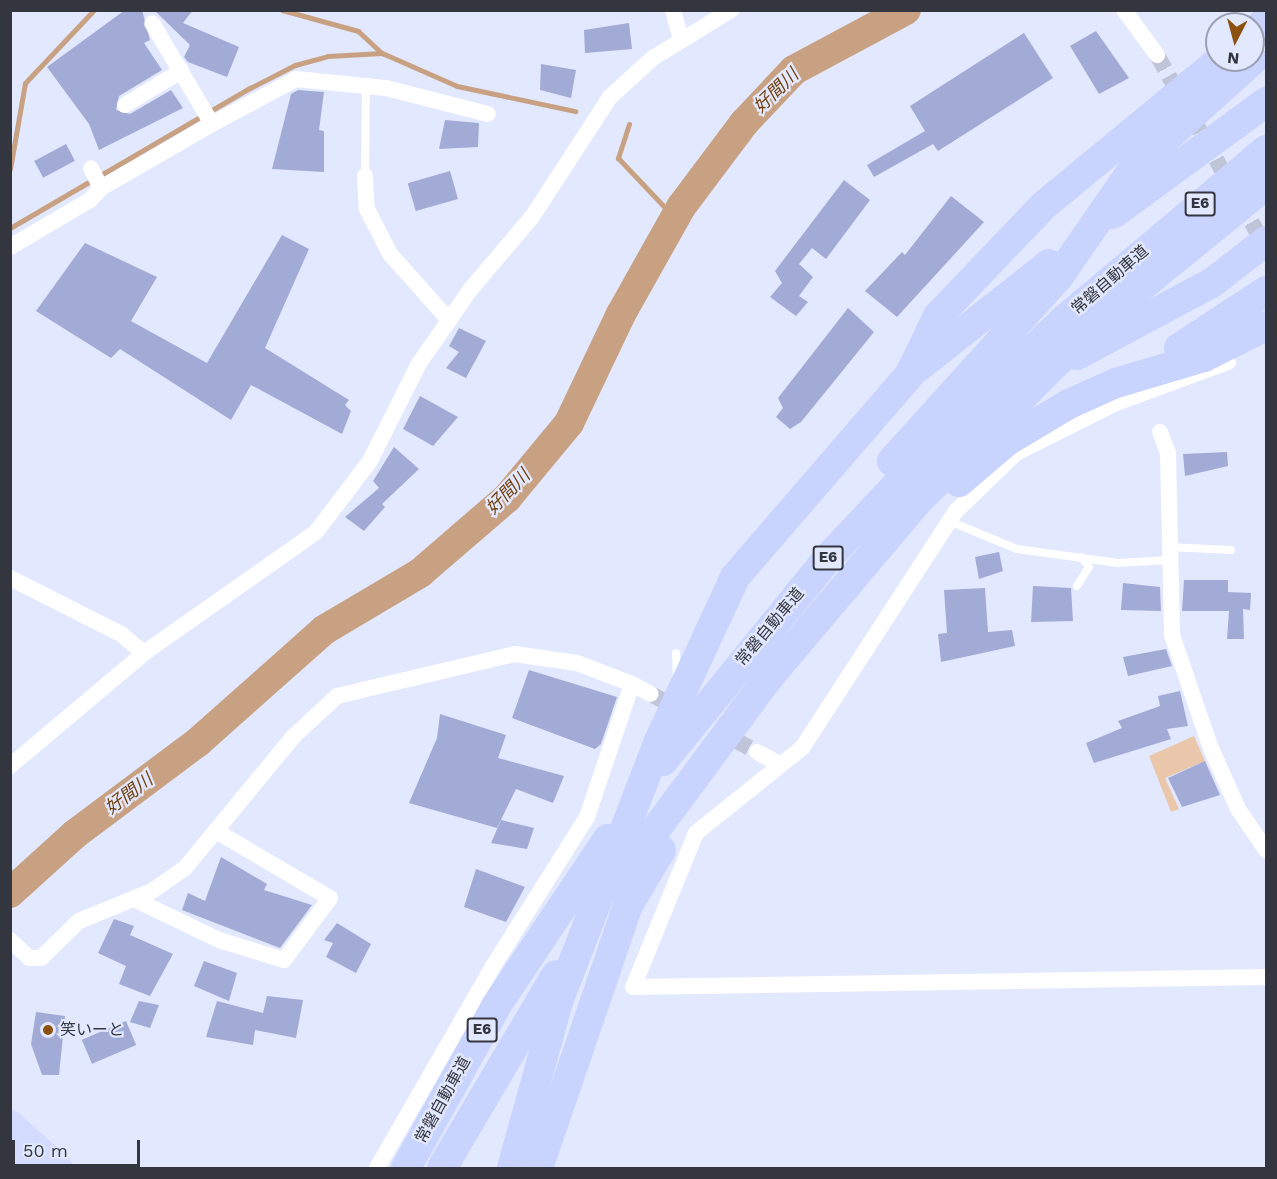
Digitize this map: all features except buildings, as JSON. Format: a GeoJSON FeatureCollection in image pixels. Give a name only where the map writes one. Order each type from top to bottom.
{"type":"FeatureCollection","features":[{"type":"Feature","properties":{"kind":"highway"},"geometry":{"type":"LineString","coordinates":[[910,374],[938,316],[1042,206],[1205,72]]}},
{"type":"Feature","properties":{"kind":"highway"},"geometry":{"type":"LineString","coordinates":[[729,676],[852,506],[1059,276],[1136,165],[1238,72]]}},
{"type":"Feature","properties":{"kind":"highway"},"geometry":{"type":"LineString","coordinates":[[512,1168],[559,999],[664,697],[735,577],[910,374],[1174,165],[1266,102]]}},
{"type":"Feature","properties":{"kind":"highway","name":"常磐自動車道"},"geometry":{"type":"LineString","coordinates":[[442,1168],[533,1011],[621,875],[769,677],[990,425],[1142,268],[1266,150]]}},
{"type":"Feature","properties":{"kind":"highway","name":"常磐自動車道"},"geometry":{"type":"LineString","coordinates":[[406,1168],[496,1006],[612,832],[729,676],[891,489],[1010,370],[1142,268],[1266,185]]}},
{"type":"Feature","properties":{"kind":"highway"},"geometry":{"type":"LineString","coordinates":[[538,1168],[590,1007],[634,895],[699,788],[782,683],[808,613],[895,510],[991,416],[1017,386],[1213,282],[1266,241]]}},
{"type":"Feature","properties":{"kind":"highway"},"geometry":{"type":"LineString","coordinates":[[991,416],[1086,375],[1165,355],[1209,333],[1266,291]]}},
{"type":"Feature","properties":{"kind":"highway"},"geometry":{"type":"LineString","coordinates":[[829,606],[1007,441],[1116,383],[1204,357],[1266,326]]}},
{"type":"Feature","properties":{"kind":"highway"},"geometry":{"type":"LineString","coordinates":[[10,1124],[59,1168]]}},
{"type":"Feature","properties":{"kind":"highway"},"geometry":{"type":"LineString","coordinates":[[10,1158],[21,1168]]}},
{"type":"Feature","properties":{"kind":"street"},"geometry":{"type":"LineString","coordinates":[[673,10],[681,39]]}},
{"type":"Feature","properties":{"kind":"street"},"geometry":{"type":"LineString","coordinates":[[10,766],[144,653],[280,561],[331,516],[370,461],[418,365],[449,320],[532,217],[610,98],[681,39],[730,10]]}},
{"type":"Feature","properties":{"kind":"street"},"geometry":{"type":"LineString","coordinates":[[1124,10],[1157,55]]}},
{"type":"Feature","properties":{"kind":"street"},"geometry":{"type":"LineString","coordinates":[[152,23],[207,117]]}},
{"type":"Feature","properties":{"kind":"street"},"geometry":{"type":"LineString","coordinates":[[125,105],[180,71]]}},
{"type":"Feature","properties":{"kind":"street"},"geometry":{"type":"LineString","coordinates":[[10,247],[207,117],[296,79],[366,86],[488,114]]}},
{"type":"Feature","properties":{"kind":"street"},"geometry":{"type":"LineString","coordinates":[[91,168],[100,186]]}},
{"type":"Feature","properties":{"kind":"street"},"geometry":{"type":"LineString","coordinates":[[365,176],[367,209],[385,246],[449,320]]}},
{"type":"Feature","properties":{"kind":"street"},"geometry":{"type":"LineString","coordinates":[[1266,338],[1199,376],[1116,403],[1016,453],[950,521],[803,747],[696,833],[633,987],[1266,977]]}},
{"type":"Feature","properties":{"kind":"street"},"geometry":{"type":"LineString","coordinates":[[1160,432],[1168,453],[1172,635],[1191,699],[1238,809],[1266,850]]}},
{"type":"Feature","properties":{"kind":"street"},"geometry":{"type":"LineString","coordinates":[[10,578],[121,634],[144,653]]}},
{"type":"Feature","properties":{"kind":"street"},"geometry":{"type":"LineString","coordinates":[[13,943],[29,958],[41,958],[79,921],[134,899],[185,868],[219,833],[294,736],[337,696],[514,654],[577,663],[664,697]]}},
{"type":"Feature","properties":{"kind":"street"},"geometry":{"type":"LineString","coordinates":[[377,1168],[492,968],[587,817],[632,684]]}},
{"type":"Feature","properties":{"kind":"street"},"geometry":{"type":"LineString","coordinates":[[757,752],[780,765]]}},
{"type":"Feature","properties":{"kind":"street"},"geometry":{"type":"LineString","coordinates":[[134,899],[219,940],[284,960],[330,898],[219,833]]}},
{"type":"Feature","properties":{"kind":"lane"},"geometry":{"type":"LineString","coordinates":[[365,176],[366,86]]}},
{"type":"Feature","properties":{"kind":"lane"},"geometry":{"type":"LineString","coordinates":[[950,521],[1017,549],[1081,557],[1150,564],[1170,553],[1231,550]]}},
{"type":"Feature","properties":{"kind":"lane"},"geometry":{"type":"LineString","coordinates":[[1077,586],[1089,567],[1081,557]]}},
{"type":"Feature","properties":{"kind":"lane"},"geometry":{"type":"LineString","coordinates":[[664,697],[676,653]]}},
{"type":"Feature","properties":{"kind":"shaded area"},"geometry":{"type":"Polygon","coordinates":[[[1194,736],[1205,761],[1165,778],[1179,809],[1171,812],[1149,756],[1194,736]]]}},
{"type":"Feature","properties":{"kind":"waterway"},"geometry":{"type":"LineString","coordinates":[[10,169],[25,83],[94,10]]}},
{"type":"Feature","properties":{"kind":"waterway"},"geometry":{"type":"LineString","coordinates":[[282,10],[358,31],[382,53]]}},
{"type":"Feature","properties":{"kind":"waterway","name":"好間川"},"geometry":{"type":"LineString","coordinates":[[10,893],[75,834],[198,742],[324,630],[420,573],[507,498],[569,423],[621,314],[681,207],[744,123],[794,70],[906,10]]}},
{"type":"Feature","properties":{"kind":"waterway"},"geometry":{"type":"LineString","coordinates":[[10,228],[250,88],[295,65],[328,56],[382,53],[457,86],[575,111]]}},
{"type":"Feature","properties":{"kind":"waterway"},"geometry":{"type":"LineString","coordinates":[[629,124],[618,158],[675,218]]}},
{"type":"Feature","properties":{"kind":"tunnel"},"geometry":{"type":"LineString","coordinates":[[1157,55],[1266,248]]}},
{"type":"Feature","properties":{"kind":"tunnel"},"geometry":{"type":"LineString","coordinates":[[651,694],[757,752]]}},
{"type":"Feature","properties":{"kind":"place","name":"笑いーと"},"geometry":{"type":"Point","coordinates":[48,1030]}}]}
